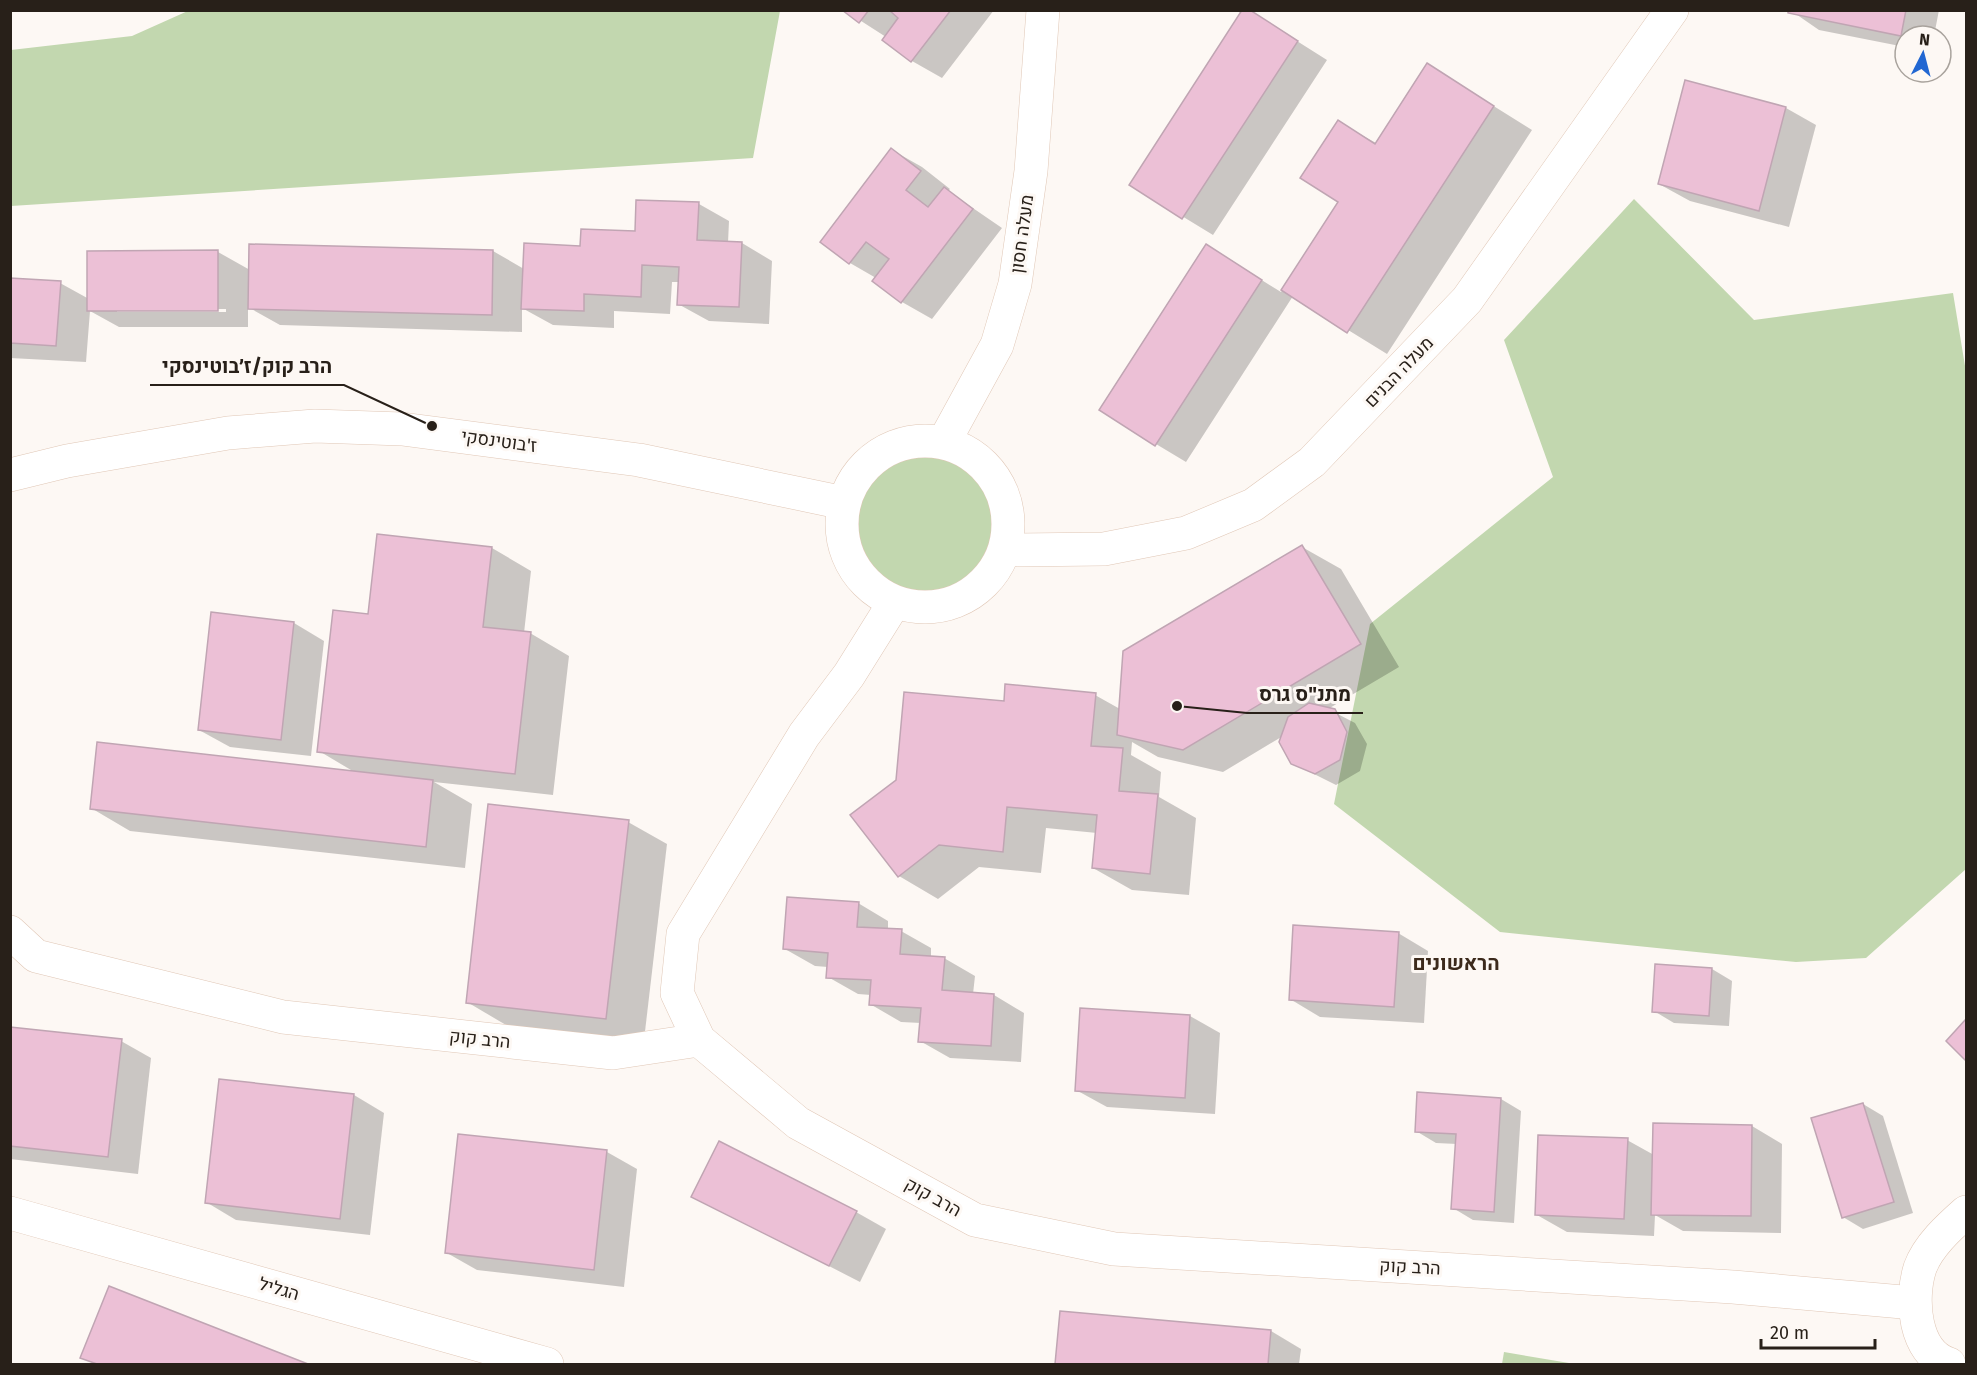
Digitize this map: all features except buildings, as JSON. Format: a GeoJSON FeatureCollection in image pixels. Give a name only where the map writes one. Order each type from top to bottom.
{"type":"FeatureCollection","features":[{"type":"Feature","properties":{"kind":"street","name":"מעלה חסון"},"geometry":{"type":"LineString","coordinates":[[944,442],[997,345],[1014,284],[1031,171],[1043,10]]}},
{"type":"Feature","properties":{"kind":"street","name":"מעלה הבנים"},"geometry":{"type":"LineString","coordinates":[[1005,550],[1104,549],[1186,533],[1253,505],[1312,462],[1467,300],[1672,10]]}},
{"type":"Feature","properties":{"kind":"street","name":"ז'בוטינסקי"},"geometry":{"type":"LineString","coordinates":[[10,475],[68,461],[228,433],[315,426],[402,429],[639,460],[844,503]]}},
{"type":"Feature","properties":{"kind":"street"},"geometry":{"type":"LineString","coordinates":[[918,440],[944,442],[969,453],[990,472],[1004,496],[1009,523],[1005,550],[993,575],[973,594],[939,606],[921,608],[894,603],[873,590],[857,573],[846,552],[841,527],[844,503],[854,480],[871,460],[893,447],[918,440]]}},
{"type":"Feature","properties":{"kind":"street"},"geometry":{"type":"LineString","coordinates":[[699,1040],[677,993],[683,934],[804,735],[849,675],[894,603]]}},
{"type":"Feature","properties":{"kind":"street","name":"הרב קוק"},"geometry":{"type":"LineString","coordinates":[[10,932],[36,956],[283,1017],[613,1053],[699,1040],[798,1123],[975,1220],[1114,1249],[1733,1287],[1914,1303]]}},
{"type":"Feature","properties":{"kind":"street"},"geometry":{"type":"LineString","coordinates":[[1949,1365],[1937,1360],[1920,1332],[1914,1303],[1920,1268],[1943,1233],[1966,1212]]}},
{"type":"Feature","properties":{"kind":"street","name":"הגליל"},"geometry":{"type":"LineString","coordinates":[[10,1213],[547,1365]]}},
{"type":"Feature","properties":{"kind":"green space"},"geometry":{"type":"Polygon","coordinates":[[[190,10],[780,11],[753,158],[11,206],[11,50],[132,36],[190,10]]]}},
{"type":"Feature","properties":{"kind":"green space"},"geometry":{"type":"Polygon","coordinates":[[[1634,199],[1754,320],[1953,293],[1966,372],[1966,869],[1866,958],[1796,962],[1500,932],[1334,804],[1370,624],[1553,477],[1504,340],[1634,199]]]}},
{"type":"Feature","properties":{"kind":"green space"},"geometry":{"type":"Polygon","coordinates":[[[925,452],[939,453],[952,458],[975,473],[990,496],[995,509],[995,537],[990,550],[975,573],[952,588],[939,593],[925,594],[911,593],[898,588],[875,573],[860,550],[855,537],[854,523],[855,509],[860,496],[875,473],[898,458],[911,453],[925,452]]]}},
{"type":"Feature","properties":{"kind":"green space"},"geometry":{"type":"Polygon","coordinates":[[[1504,1352],[1575,1364],[1502,1364],[1504,1352]]]}},
{"type":"Feature","properties":{"kind":"place","name":"הרב קוק/ז׳בוטינסקי"},"geometry":{"type":"Point","coordinates":[432,426]}},
{"type":"Feature","properties":{"kind":"place","name":"מתנ\"ס גרס"},"geometry":{"type":"Point","coordinates":[1177,706]}},
{"type":"Feature","properties":{"kind":"district","name":"הראשונים"},"geometry":{"type":"Point","coordinates":[1456,963]}}]}
